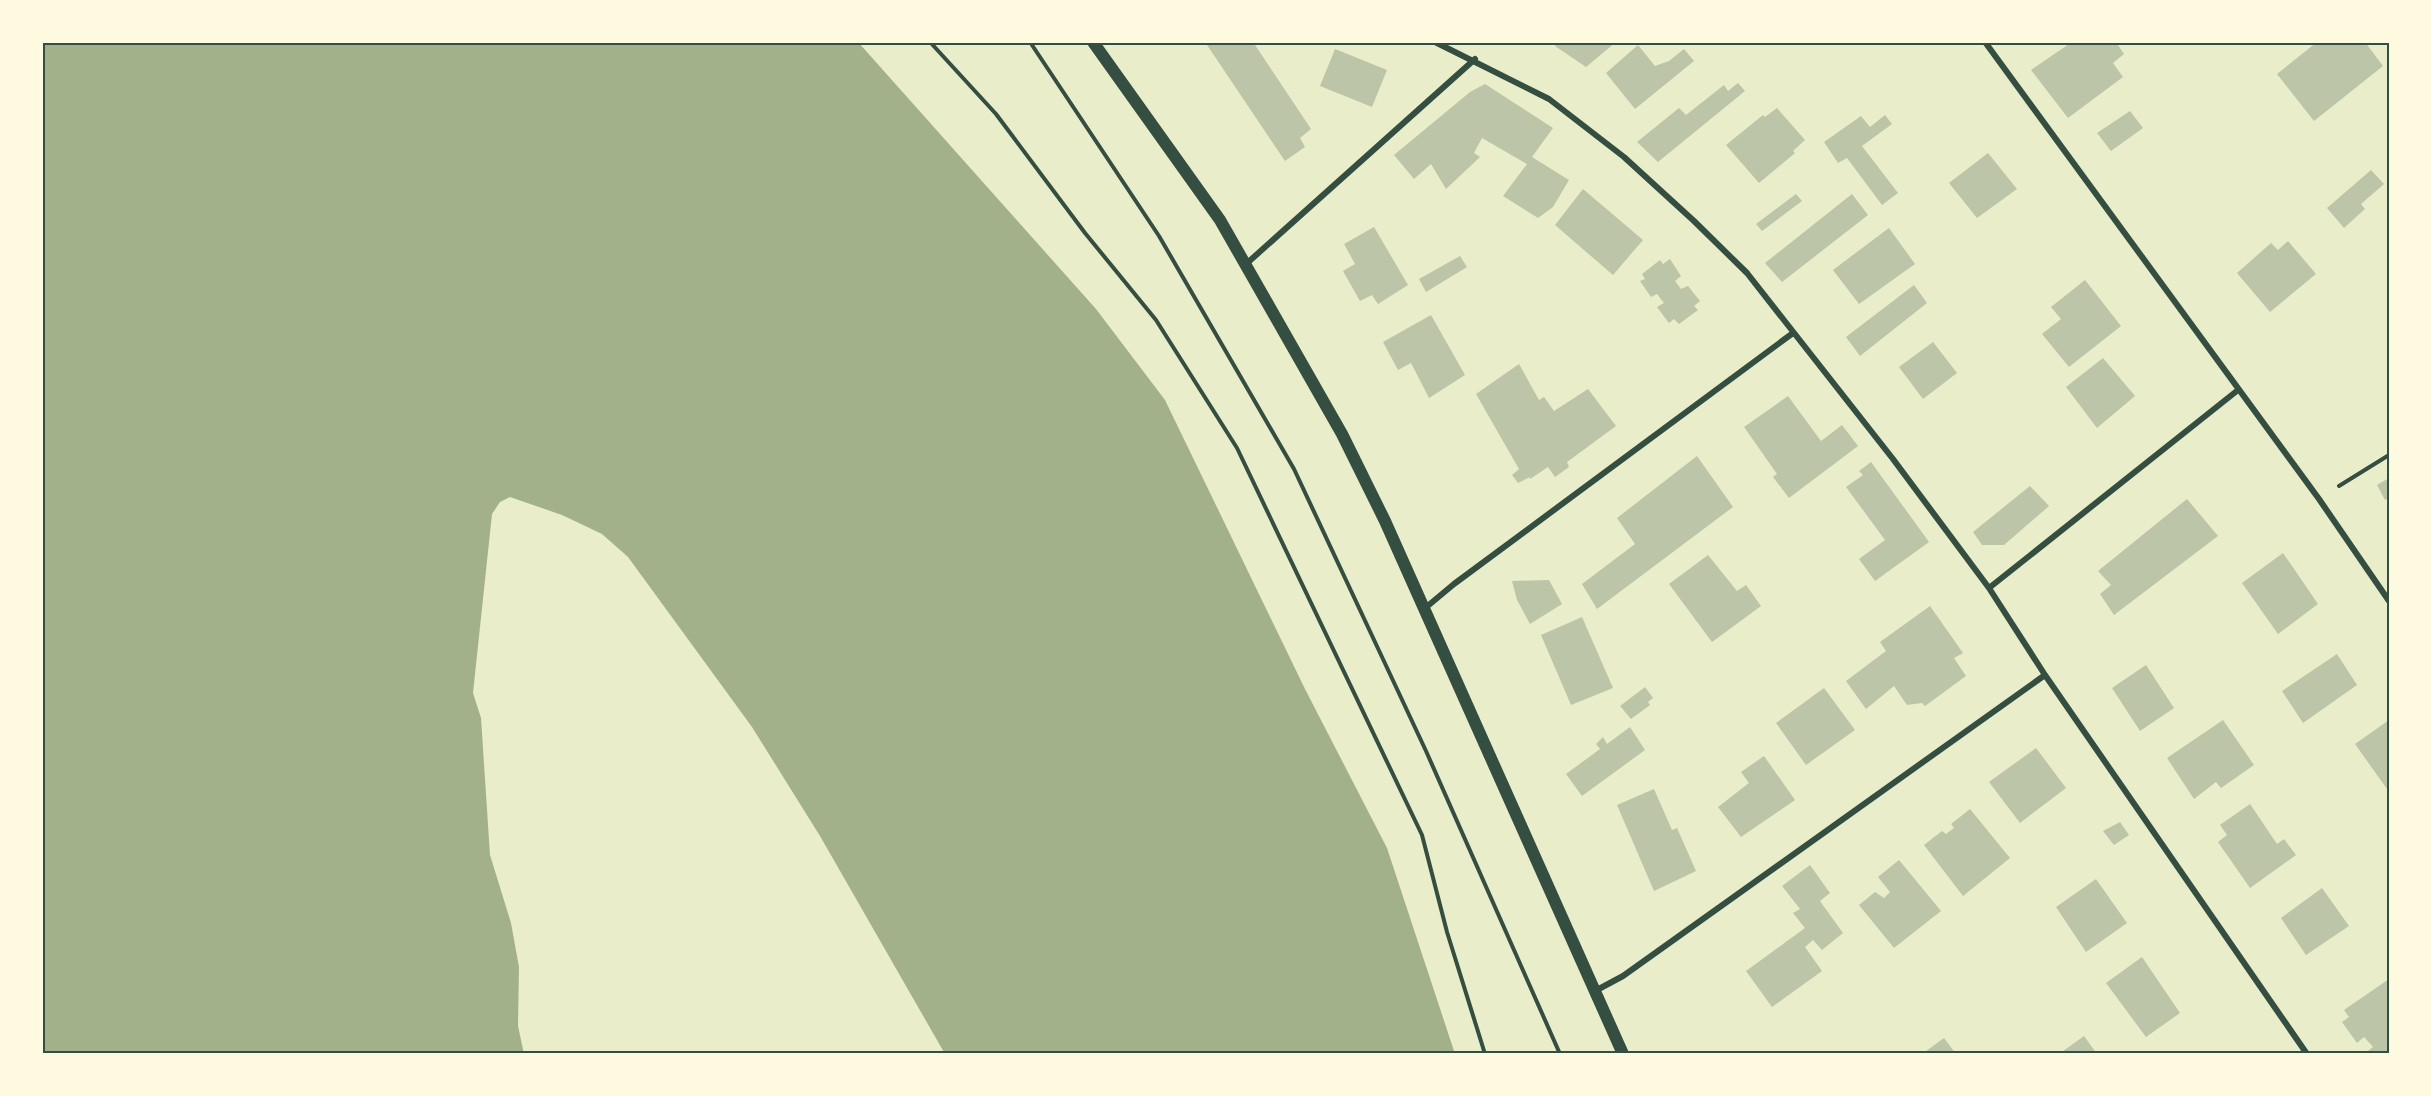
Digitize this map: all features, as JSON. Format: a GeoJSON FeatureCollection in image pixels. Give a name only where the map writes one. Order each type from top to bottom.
{"type":"FeatureCollection","features":[{"type":"Feature","properties":{"kind":"main road"},"geometry":{"type":"LineString","coordinates":[[1093,42],[1220,220],[1342,434],[1424,609],[1623,1054]]}},
{"type":"Feature","properties":{"kind":"main road"},"geometry":{"type":"LineString","coordinates":[[1612,1027],[1630,1054]]}},
{"type":"Feature","properties":{"kind":"street"},"geometry":{"type":"LineString","coordinates":[[1435,42],[1475,59],[1549,99],[1624,158],[1747,273],[1893,459],[1989,588],[2045,675],[2307,1054]]}},
{"type":"Feature","properties":{"kind":"street"},"geometry":{"type":"LineString","coordinates":[[1985,42],[2319,499],[2389,601]]}},
{"type":"Feature","properties":{"kind":"street"},"geometry":{"type":"LineString","coordinates":[[1245,266],[1475,59]]}},
{"type":"Feature","properties":{"kind":"street"},"geometry":{"type":"LineString","coordinates":[[1424,609],[1454,584],[1793,333]]}},
{"type":"Feature","properties":{"kind":"street"},"geometry":{"type":"LineString","coordinates":[[1989,588],[2238,390]]}},
{"type":"Feature","properties":{"kind":"street"},"geometry":{"type":"LineString","coordinates":[[1595,991],[1623,976],[2045,675]]}},
{"type":"Feature","properties":{"kind":"path"},"geometry":{"type":"LineString","coordinates":[[930,42],[996,114],[1085,233],[1156,320],[1238,448],[1422,835],[1447,932],[1485,1054]]}},
{"type":"Feature","properties":{"kind":"path"},"geometry":{"type":"LineString","coordinates":[[1030,42],[1159,236],[1294,469],[1426,751],[1560,1054]]}},
{"type":"Feature","properties":{"kind":"path"},"geometry":{"type":"LineString","coordinates":[[2319,499],[2389,454]]}},
{"type":"Feature","properties":{"kind":"shaded area"},"geometry":{"type":"Polygon","coordinates":[[[42,42],[858,42],[1096,309],[1165,400],[1305,689],[1387,848],[1455,1054],[945,1054],[820,836],[752,727],[628,557],[602,534],[562,515],[510,497],[500,502],[492,514],[473,693],[481,718],[490,855],[511,923],[519,967],[518,1026],[524,1054],[42,1054],[42,42]]]}},
{"type":"Feature","properties":{"kind":"building"},"geometry":{"type":"Polygon","coordinates":[[[1205,42],[1253,42],[1311,129],[1300,138],[1305,147],[1285,161],[1205,42]]]}},
{"type":"Feature","properties":{"kind":"building"},"geometry":{"type":"Polygon","coordinates":[[[1557,42],[1616,42],[1586,67],[1555,46],[1557,42]]]}},
{"type":"Feature","properties":{"kind":"building"},"geometry":{"type":"Polygon","coordinates":[[[2072,42],[2116,42],[2124,54],[2113,63],[2123,77],[2068,118],[2031,70],[2072,42]]]}},
{"type":"Feature","properties":{"kind":"building"},"geometry":{"type":"Polygon","coordinates":[[[2317,42],[2365,42],[2383,66],[2314,121],[2277,74],[2317,42]]]}},
{"type":"Feature","properties":{"kind":"building"},"geometry":{"type":"Polygon","coordinates":[[[1638,45],[1655,66],[1669,61],[1684,49],[1694,61],[1635,109],[1606,73],[1638,45]]]}},
{"type":"Feature","properties":{"kind":"building"},"geometry":{"type":"Polygon","coordinates":[[[1335,49],[1387,70],[1372,107],[1320,86],[1335,49]]]}},
{"type":"Feature","properties":{"kind":"building"},"geometry":{"type":"Polygon","coordinates":[[[1738,83],[1745,91],[1658,162],[1637,142],[1679,108],[1686,115],[1724,85],[1728,91],[1738,83]]]}},
{"type":"Feature","properties":{"kind":"building"},"geometry":{"type":"Polygon","coordinates":[[[1485,84],[1553,128],[1532,157],[1569,180],[1553,207],[1538,218],[1503,196],[1527,164],[1482,138],[1474,153],[1480,157],[1446,189],[1431,164],[1414,179],[1394,155],[1470,92],[1485,84]]]}},
{"type":"Feature","properties":{"kind":"building"},"geometry":{"type":"Polygon","coordinates":[[[1777,108],[1805,140],[1793,151],[1795,153],[1759,183],[1726,145],[1763,115],[1765,117],[1777,108]]]}},
{"type":"Feature","properties":{"kind":"building"},"geometry":{"type":"Polygon","coordinates":[[[2130,111],[2143,128],[2111,151],[2097,133],[2130,111]]]}},
{"type":"Feature","properties":{"kind":"building"},"geometry":{"type":"Polygon","coordinates":[[[1885,115],[1892,124],[1862,146],[1898,193],[1882,205],[1847,158],[1838,163],[1824,142],[1861,116],[1870,127],[1885,115]]]}},
{"type":"Feature","properties":{"kind":"building"},"geometry":{"type":"Polygon","coordinates":[[[1988,153],[2017,189],[1977,218],[1949,183],[1988,153]]]}},
{"type":"Feature","properties":{"kind":"building"},"geometry":{"type":"Polygon","coordinates":[[[2371,170],[2384,184],[2361,204],[2365,209],[2344,228],[2327,208],[2371,170]]]}},
{"type":"Feature","properties":{"kind":"building"},"geometry":{"type":"Polygon","coordinates":[[[1583,189],[1643,240],[1613,275],[1555,225],[1583,189]]]}},
{"type":"Feature","properties":{"kind":"building"},"geometry":{"type":"Polygon","coordinates":[[[1796,194],[1802,201],[1762,231],[1756,224],[1796,194]]]}},
{"type":"Feature","properties":{"kind":"building"},"geometry":{"type":"Polygon","coordinates":[[[1852,194],[1868,215],[1782,282],[1765,263],[1852,194]]]}},
{"type":"Feature","properties":{"kind":"building"},"geometry":{"type":"Polygon","coordinates":[[[1374,227],[1408,285],[1378,304],[1372,295],[1360,301],[1343,271],[1355,264],[1344,244],[1374,227]]]}},
{"type":"Feature","properties":{"kind":"building"},"geometry":{"type":"Polygon","coordinates":[[[1889,228],[1915,264],[1859,304],[1833,270],[1889,228]]]}},
{"type":"Feature","properties":{"kind":"building"},"geometry":{"type":"Polygon","coordinates":[[[2288,241],[2316,274],[2270,312],[2237,273],[2271,243],[2278,250],[2288,241]]]}},
{"type":"Feature","properties":{"kind":"building"},"geometry":{"type":"Polygon","coordinates":[[[1460,256],[1467,267],[1426,292],[1419,279],[1460,256]]]}},
{"type":"Feature","properties":{"kind":"building"},"geometry":{"type":"Polygon","coordinates":[[[1670,259],[1681,276],[1675,281],[1681,289],[1688,286],[1700,301],[1694,306],[1698,310],[1679,324],[1674,319],[1669,323],[1657,307],[1664,303],[1657,294],[1651,297],[1640,281],[1645,279],[1642,274],[1660,260],[1663,264],[1670,259]]]}},
{"type":"Feature","properties":{"kind":"building"},"geometry":{"type":"Polygon","coordinates":[[[2085,280],[2121,326],[2069,367],[2042,334],[2061,319],[2051,307],[2085,280]]]}},
{"type":"Feature","properties":{"kind":"building"},"geometry":{"type":"Polygon","coordinates":[[[1914,285],[1927,303],[1860,356],[1846,337],[1914,285]]]}},
{"type":"Feature","properties":{"kind":"building"},"geometry":{"type":"Polygon","coordinates":[[[1431,315],[1465,375],[1429,398],[1411,363],[1398,370],[1383,342],[1431,315]]]}},
{"type":"Feature","properties":{"kind":"building"},"geometry":{"type":"Polygon","coordinates":[[[1933,342],[1957,373],[1923,399],[1899,367],[1933,342]]]}},
{"type":"Feature","properties":{"kind":"building"},"geometry":{"type":"Polygon","coordinates":[[[2103,358],[2135,396],[2097,428],[2066,387],[2103,358]]]}},
{"type":"Feature","properties":{"kind":"building"},"geometry":{"type":"Polygon","coordinates":[[[1519,364],[1539,400],[1544,397],[1554,411],[1588,389],[1616,426],[1567,462],[1569,467],[1555,477],[1548,467],[1530,479],[1530,477],[1518,483],[1512,475],[1519,469],[1476,394],[1519,364]]]}},
{"type":"Feature","properties":{"kind":"building"},"geometry":{"type":"Polygon","coordinates":[[[1788,396],[1821,441],[1842,425],[1858,446],[1789,498],[1773,477],[1777,474],[1744,427],[1788,396]]]}},
{"type":"Feature","properties":{"kind":"building"},"geometry":{"type":"Polygon","coordinates":[[[1697,456],[1733,507],[1597,609],[1582,584],[1635,544],[1617,518],[1697,456]]]}},
{"type":"Feature","properties":{"kind":"building"},"geometry":{"type":"Polygon","coordinates":[[[1871,462],[1929,542],[1875,581],[1859,559],[1885,540],[1846,487],[1863,475],[1859,471],[1871,462]]]}},
{"type":"Feature","properties":{"kind":"building"},"geometry":{"type":"Polygon","coordinates":[[[2389,478],[2389,498],[2385,500],[2377,485],[2389,478]]]}},
{"type":"Feature","properties":{"kind":"building"},"geometry":{"type":"Polygon","coordinates":[[[2030,486],[2049,506],[2004,545],[1982,545],[1973,532],[2030,486]]]}},
{"type":"Feature","properties":{"kind":"building"},"geometry":{"type":"Polygon","coordinates":[[[2187,499],[2218,536],[2114,615],[2100,594],[2111,585],[2098,571],[2187,499]]]}},
{"type":"Feature","properties":{"kind":"building"},"geometry":{"type":"Polygon","coordinates":[[[2283,553],[2318,604],[2278,634],[2242,583],[2283,553]]]}},
{"type":"Feature","properties":{"kind":"building"},"geometry":{"type":"Polygon","coordinates":[[[1708,555],[1737,591],[1746,585],[1761,606],[1712,642],[1669,584],[1708,555]]]}},
{"type":"Feature","properties":{"kind":"building"},"geometry":{"type":"Polygon","coordinates":[[[1549,580],[1562,604],[1530,624],[1517,600],[1512,581],[1549,580]]]}},
{"type":"Feature","properties":{"kind":"building"},"geometry":{"type":"Polygon","coordinates":[[[1930,606],[1963,653],[1954,658],[1966,676],[1925,706],[1922,703],[1907,705],[1894,686],[1866,709],[1846,681],[1886,651],[1880,642],[1930,606]]]}},
{"type":"Feature","properties":{"kind":"building"},"geometry":{"type":"Polygon","coordinates":[[[1582,617],[1613,688],[1571,705],[1541,635],[1582,617]]]}},
{"type":"Feature","properties":{"kind":"building"},"geometry":{"type":"Polygon","coordinates":[[[2337,654],[2357,685],[2303,723],[2282,691],[2337,654]]]}},
{"type":"Feature","properties":{"kind":"building"},"geometry":{"type":"Polygon","coordinates":[[[2146,665],[2174,708],[2140,731],[2112,688],[2146,665]]]}},
{"type":"Feature","properties":{"kind":"building"},"geometry":{"type":"Polygon","coordinates":[[[1645,687],[1653,698],[1648,702],[1650,705],[1631,719],[1620,706],[1645,687]]]}},
{"type":"Feature","properties":{"kind":"building"},"geometry":{"type":"Polygon","coordinates":[[[1824,688],[1855,730],[1806,765],[1776,723],[1824,688]]]}},
{"type":"Feature","properties":{"kind":"building"},"geometry":{"type":"Polygon","coordinates":[[[2223,720],[2254,765],[2221,788],[2216,782],[2194,799],[2167,758],[2223,720]]]}},
{"type":"Feature","properties":{"kind":"building"},"geometry":{"type":"Polygon","coordinates":[[[2389,720],[2389,788],[2387,789],[2355,744],[2389,720]]]}},
{"type":"Feature","properties":{"kind":"building"},"geometry":{"type":"Polygon","coordinates":[[[1630,727],[1645,750],[1582,796],[1566,774],[1600,749],[1596,744],[1603,737],[1607,744],[1630,727]]]}},
{"type":"Feature","properties":{"kind":"building"},"geometry":{"type":"Polygon","coordinates":[[[2036,748],[2066,788],[2020,823],[1989,782],[2036,748]]]}},
{"type":"Feature","properties":{"kind":"building"},"geometry":{"type":"Polygon","coordinates":[[[1764,756],[1795,800],[1741,837],[1718,807],[1749,783],[1741,772],[1764,756]]]}},
{"type":"Feature","properties":{"kind":"building"},"geometry":{"type":"Polygon","coordinates":[[[1654,789],[1672,830],[1677,828],[1696,871],[1654,891],[1617,805],[1654,789]]]}},
{"type":"Feature","properties":{"kind":"building"},"geometry":{"type":"Polygon","coordinates":[[[2250,804],[2277,844],[2284,839],[2296,855],[2250,888],[2218,842],[2227,835],[2220,825],[2250,804]]]}},
{"type":"Feature","properties":{"kind":"building"},"geometry":{"type":"Polygon","coordinates":[[[1970,809],[2010,858],[1963,896],[1924,845],[1942,831],[1946,834],[1954,828],[1951,824],[1970,809]]]}},
{"type":"Feature","properties":{"kind":"building"},"geometry":{"type":"Polygon","coordinates":[[[2120,822],[2129,835],[2114,845],[2103,831],[2120,822]]]}},
{"type":"Feature","properties":{"kind":"building"},"geometry":{"type":"Polygon","coordinates":[[[1899,860],[1941,911],[1894,948],[1859,905],[1875,892],[1884,898],[1890,892],[1878,877],[1899,860]]]}},
{"type":"Feature","properties":{"kind":"building"},"geometry":{"type":"Polygon","coordinates":[[[1810,865],[1830,893],[1820,901],[1843,933],[1822,950],[1813,940],[1805,947],[1822,971],[1772,1007],[1746,971],[1805,928],[1793,913],[1800,909],[1782,886],[1810,865]]]}},
{"type":"Feature","properties":{"kind":"building"},"geometry":{"type":"Polygon","coordinates":[[[2096,879],[2127,923],[2086,952],[2056,907],[2096,879]]]}},
{"type":"Feature","properties":{"kind":"building"},"geometry":{"type":"Polygon","coordinates":[[[2322,888],[2349,926],[2306,955],[2281,918],[2322,888]]]}},
{"type":"Feature","properties":{"kind":"building"},"geometry":{"type":"Polygon","coordinates":[[[2142,957],[2180,1013],[2146,1037],[2106,983],[2142,957]]]}},
{"type":"Feature","properties":{"kind":"building"},"geometry":{"type":"Polygon","coordinates":[[[2389,979],[2389,1054],[2364,1054],[2373,1047],[2364,1037],[2357,1043],[2342,1022],[2349,1017],[2344,1010],[2389,979]]]}},
{"type":"Feature","properties":{"kind":"building"},"geometry":{"type":"Polygon","coordinates":[[[2084,1036],[2097,1054],[2059,1054],[2084,1036]]]}},
{"type":"Feature","properties":{"kind":"building"},"geometry":{"type":"Polygon","coordinates":[[[1944,1038],[1956,1054],[1922,1054],[1944,1038]]]}}]}
